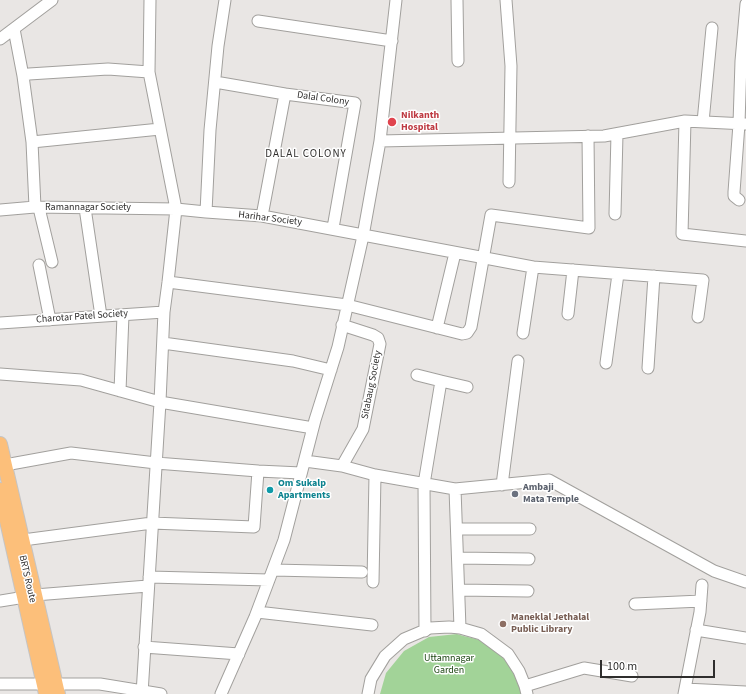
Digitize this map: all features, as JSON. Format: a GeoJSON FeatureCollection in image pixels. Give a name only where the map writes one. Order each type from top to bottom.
{"type":"FeatureCollection","features":[{"type":"Feature","properties":{"kind":"main road"},"geometry":{"type":"LineString","coordinates":[[0,444],[2,465],[23,540],[30,596]]}},
{"type":"Feature","properties":{"kind":"main road"},"geometry":{"type":"LineString","coordinates":[[0,490],[2,511],[30,596],[51,689]]}},
{"type":"Feature","properties":{"kind":"street"},"geometry":{"type":"LineString","coordinates":[[0,40],[52,0]]}},
{"type":"Feature","properties":{"kind":"street"},"geometry":{"type":"LineString","coordinates":[[150,0],[149,72],[176,209],[163,327]]}},
{"type":"Feature","properties":{"kind":"street"},"geometry":{"type":"LineString","coordinates":[[206,212],[210,130],[218,46],[225,0]]}},
{"type":"Feature","properties":{"kind":"street"},"geometry":{"type":"LineString","coordinates":[[221,694],[257,612],[284,540],[313,428],[338,346],[363,236],[380,141],[396,0]]}},
{"type":"Feature","properties":{"kind":"street"},"geometry":{"type":"LineString","coordinates":[[457,0],[458,61]]}},
{"type":"Feature","properties":{"kind":"street"},"geometry":{"type":"LineString","coordinates":[[506,0],[511,66],[509,182]]}},
{"type":"Feature","properties":{"kind":"street"},"geometry":{"type":"LineString","coordinates":[[739,200],[734,196],[743,124],[741,61],[746,4]]}},
{"type":"Feature","properties":{"kind":"street"},"geometry":{"type":"LineString","coordinates":[[258,21],[392,41]]}},
{"type":"Feature","properties":{"kind":"street"},"geometry":{"type":"LineString","coordinates":[[704,122],[712,28]]}},
{"type":"Feature","properties":{"kind":"street"},"geometry":{"type":"LineString","coordinates":[[14,29],[23,76],[32,142],[37,208],[52,262]]}},
{"type":"Feature","properties":{"kind":"street"},"geometry":{"type":"LineString","coordinates":[[23,76],[29,74],[108,69],[149,72]]}},
{"type":"Feature","properties":{"kind":"street"},"geometry":{"type":"LineString","coordinates":[[215,82],[285,94],[262,216]]}},
{"type":"Feature","properties":{"kind":"street","name":"Dalal Colony"},"geometry":{"type":"LineString","coordinates":[[285,94],[355,103],[333,228]]}},
{"type":"Feature","properties":{"kind":"street"},"geometry":{"type":"LineString","coordinates":[[380,141],[604,136],[685,121],[743,124]]}},
{"type":"Feature","properties":{"kind":"street"},"geometry":{"type":"LineString","coordinates":[[685,121],[682,234],[746,241]]}},
{"type":"Feature","properties":{"kind":"street"},"geometry":{"type":"LineString","coordinates":[[32,142],[160,129]]}},
{"type":"Feature","properties":{"kind":"street"},"geometry":{"type":"LineString","coordinates":[[615,214],[617,134]]}},
{"type":"Feature","properties":{"kind":"street"},"geometry":{"type":"LineString","coordinates":[[168,285],[347,305],[462,334],[467,332],[471,327],[491,215],[589,228],[588,136]]}},
{"type":"Feature","properties":{"kind":"street","name":"Ramannagar Society"},"geometry":{"type":"LineString","coordinates":[[0,210],[37,208],[176,209]]}},
{"type":"Feature","properties":{"kind":"street"},"geometry":{"type":"LineString","coordinates":[[85,208],[101,316]]}},
{"type":"Feature","properties":{"kind":"street","name":"Harihar Society"},"geometry":{"type":"LineString","coordinates":[[176,209],[262,216],[333,228],[363,236],[533,267],[703,280],[698,317]]}},
{"type":"Feature","properties":{"kind":"street"},"geometry":{"type":"LineString","coordinates":[[437,328],[455,252]]}},
{"type":"Feature","properties":{"kind":"street"},"geometry":{"type":"LineString","coordinates":[[39,265],[50,320]]}},
{"type":"Feature","properties":{"kind":"street"},"geometry":{"type":"LineString","coordinates":[[523,333],[533,267]]}},
{"type":"Feature","properties":{"kind":"street"},"geometry":{"type":"LineString","coordinates":[[568,314],[574,270]]}},
{"type":"Feature","properties":{"kind":"street"},"geometry":{"type":"LineString","coordinates":[[606,363],[618,274]]}},
{"type":"Feature","properties":{"kind":"street"},"geometry":{"type":"LineString","coordinates":[[648,368],[654,276]]}},
{"type":"Feature","properties":{"kind":"street"},"geometry":{"type":"LineString","coordinates":[[142,692],[160,402],[163,327],[168,285]]}},
{"type":"Feature","properties":{"kind":"street","name":"Charotar Patel Society"},"geometry":{"type":"LineString","coordinates":[[0,323],[164,312]]}},
{"type":"Feature","properties":{"kind":"street"},"geometry":{"type":"LineString","coordinates":[[120,390],[123,315]]}},
{"type":"Feature","properties":{"kind":"street","name":"Sitabaug Society"},"geometry":{"type":"LineString","coordinates":[[342,325],[374,335],[378,338],[380,344],[363,429],[342,466]]}},
{"type":"Feature","properties":{"kind":"street"},"geometry":{"type":"LineString","coordinates":[[162,343],[293,361],[330,370]]}},
{"type":"Feature","properties":{"kind":"street"},"geometry":{"type":"LineString","coordinates":[[502,485],[518,361]]}},
{"type":"Feature","properties":{"kind":"street"},"geometry":{"type":"LineString","coordinates":[[0,374],[81,380],[160,402],[313,428]]}},
{"type":"Feature","properties":{"kind":"street"},"geometry":{"type":"LineString","coordinates":[[417,375],[467,387]]}},
{"type":"Feature","properties":{"kind":"street"},"geometry":{"type":"LineString","coordinates":[[425,631],[424,484],[441,381]]}},
{"type":"Feature","properties":{"kind":"street"},"geometry":{"type":"LineString","coordinates":[[2,465],[71,452],[156,463],[302,473]]}},
{"type":"Feature","properties":{"kind":"street"},"geometry":{"type":"LineString","coordinates":[[305,461],[342,466],[375,475],[456,489],[550,480],[714,571],[746,582]]}},
{"type":"Feature","properties":{"kind":"street","name":"BRTS Route"},"geometry":{"type":"LineString","coordinates":[[2,465],[51,689]]}},
{"type":"Feature","properties":{"kind":"street"},"geometry":{"type":"LineString","coordinates":[[23,540],[152,523],[254,527],[258,471]]}},
{"type":"Feature","properties":{"kind":"street"},"geometry":{"type":"LineString","coordinates":[[373,582],[375,475]]}},
{"type":"Feature","properties":{"kind":"street"},"geometry":{"type":"LineString","coordinates":[[456,489],[460,628]]}},
{"type":"Feature","properties":{"kind":"street"},"geometry":{"type":"LineString","coordinates":[[457,529],[530,529]]}},
{"type":"Feature","properties":{"kind":"street"},"geometry":{"type":"LineString","coordinates":[[458,558],[529,559]]}},
{"type":"Feature","properties":{"kind":"street"},"geometry":{"type":"LineString","coordinates":[[0,601],[148,581],[362,572]]}},
{"type":"Feature","properties":{"kind":"street"},"geometry":{"type":"LineString","coordinates":[[702,585],[701,601],[685,691],[746,692]]}},
{"type":"Feature","properties":{"kind":"street"},"geometry":{"type":"LineString","coordinates":[[459,590],[528,591]]}},
{"type":"Feature","properties":{"kind":"street"},"geometry":{"type":"LineString","coordinates":[[635,604],[701,601]]}},
{"type":"Feature","properties":{"kind":"street"},"geometry":{"type":"LineString","coordinates":[[257,612],[372,625]]}},
{"type":"Feature","properties":{"kind":"street"},"geometry":{"type":"LineString","coordinates":[[368,694],[371,679],[385,656],[404,639],[430,628],[460,628],[481,634],[508,654],[519,671],[526,690],[584,668],[632,676]]}},
{"type":"Feature","properties":{"kind":"street"},"geometry":{"type":"LineString","coordinates":[[696,630],[746,638]]}},
{"type":"Feature","properties":{"kind":"street"},"geometry":{"type":"LineString","coordinates":[[144,647],[239,654]]}},
{"type":"Feature","properties":{"kind":"street"},"geometry":{"type":"LineString","coordinates":[[0,684],[51,689],[100,684],[161,694]]}},
{"type":"Feature","properties":{"kind":"green space","name":"Uttamnagar Garden"},"geometry":{"type":"Polygon","coordinates":[[[457,634],[484,642],[497,651],[508,664],[517,679],[521,694],[380,694],[386,673],[404,651],[429,637],[457,634]]]}},
{"type":"Feature","properties":{"kind":"place","name":"Nilkanth Hospital"},"geometry":{"type":"Point","coordinates":[392,122]}},
{"type":"Feature","properties":{"kind":"place","name":"Om Sukalp Apartments"},"geometry":{"type":"Point","coordinates":[270,490]}},
{"type":"Feature","properties":{"kind":"place","name":"Ambaji Mata Temple"},"geometry":{"type":"Point","coordinates":[515,494]}},
{"type":"Feature","properties":{"kind":"place","name":"Maneklal Jethalal Public Library"},"geometry":{"type":"Point","coordinates":[503,624]}},
{"type":"Feature","properties":{"kind":"district","name":"DALAL COLONY"},"geometry":{"type":"Point","coordinates":[306,155]}}]}
